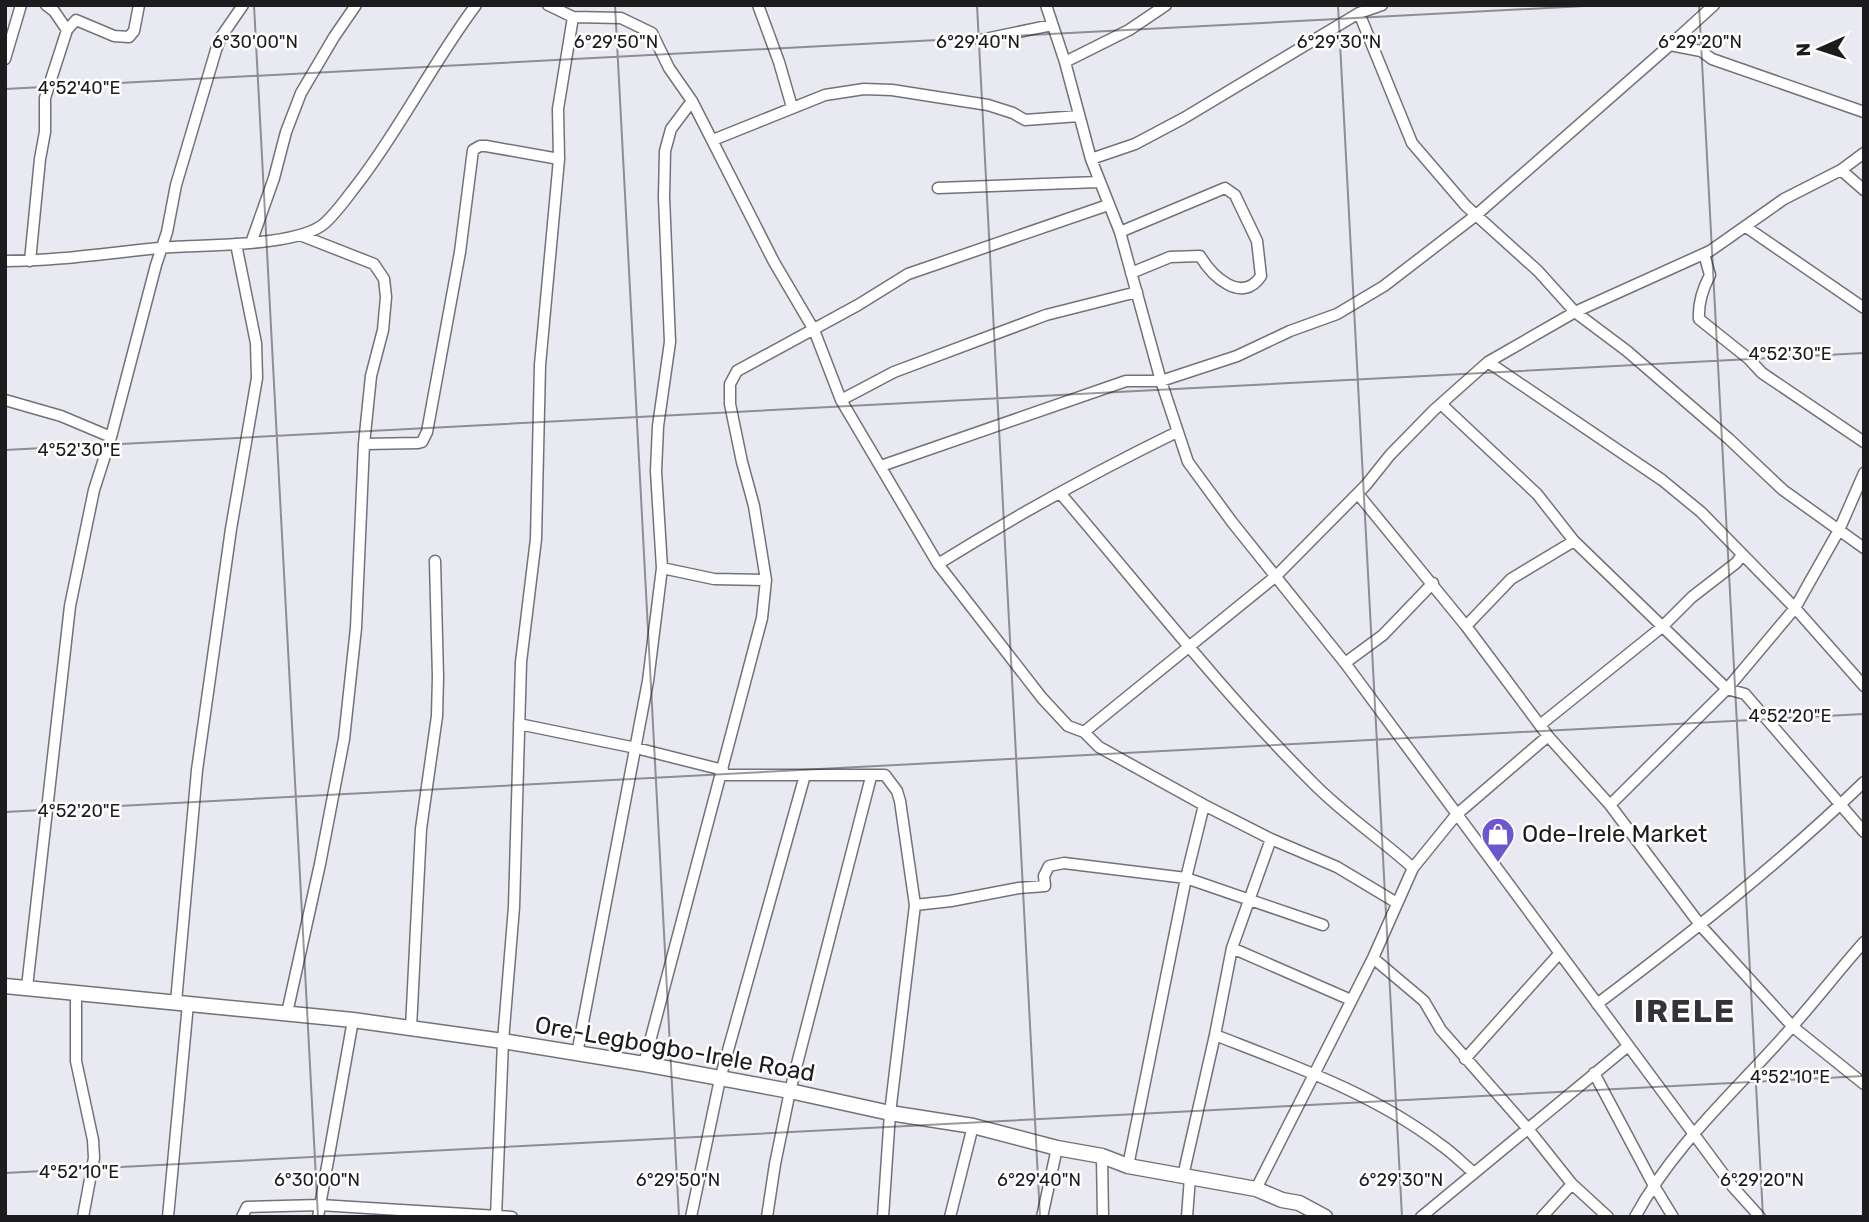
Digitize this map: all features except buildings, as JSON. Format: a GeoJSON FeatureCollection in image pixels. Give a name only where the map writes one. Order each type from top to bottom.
{"type":"FeatureCollection","features":[{"type":"Feature","properties":{"kind":"main road","name":"Ore-Legbogbo-Irele Road"},"geometry":{"type":"LineString","coordinates":[[5,986],[353,1020],[644,1064],[890,1113],[973,1126],[1057,1148],[1102,1156],[1128,1166],[1256,1189],[1282,1200],[1299,1203],[1325,1217]]}},
{"type":"Feature","properties":{"kind":"street"},"geometry":{"type":"LineString","coordinates":[[5,59],[21,5]]}},
{"type":"Feature","properties":{"kind":"street"},"geometry":{"type":"LineString","coordinates":[[46,5],[54,11],[67,30]]}},
{"type":"Feature","properties":{"kind":"street"},"geometry":{"type":"LineString","coordinates":[[30,261],[45,131],[45,98],[67,30],[76,20],[114,36],[131,36],[139,5]]}},
{"type":"Feature","properties":{"kind":"street"},"geometry":{"type":"LineString","coordinates":[[27,987],[70,606],[86,521],[163,247],[176,185],[216,50],[221,37],[243,5]]}},
{"type":"Feature","properties":{"kind":"street"},"geometry":{"type":"LineString","coordinates":[[251,243],[274,178],[286,132],[302,93],[356,5]]}},
{"type":"Feature","properties":{"kind":"street"},"geometry":{"type":"LineString","coordinates":[[5,261],[30,261],[163,247],[251,243],[300,235],[323,224],[375,162],[476,5]]}},
{"type":"Feature","properties":{"kind":"street"},"geometry":{"type":"LineString","coordinates":[[548,5],[573,18],[621,18],[647,29],[658,42],[669,68],[692,101],[713,140],[774,262],[814,330],[841,400],[938,564],[1042,698],[1068,726],[1084,732],[1099,747],[1204,806],[1337,867],[1398,903]]}},
{"type":"Feature","properties":{"kind":"street"},"geometry":{"type":"LineString","coordinates":[[758,5],[792,107]]}},
{"type":"Feature","properties":{"kind":"street"},"geometry":{"type":"LineString","coordinates":[[1046,5],[1065,62],[1091,159],[1120,232],[1161,381],[1188,462],[1232,522],[1345,663],[1733,1187],[1760,1217]]}},
{"type":"Feature","properties":{"kind":"street"},"geometry":{"type":"LineString","coordinates":[[1065,62],[1129,30],[1166,5]]}},
{"type":"Feature","properties":{"kind":"street"},"geometry":{"type":"LineString","coordinates":[[1091,159],[1135,144],[1184,118],[1359,13],[1382,5]]}},
{"type":"Feature","properties":{"kind":"street"},"geometry":{"type":"LineString","coordinates":[[881,466],[1126,381],[1161,381],[1237,356],[1290,331],[1337,314],[1384,286],[1475,216],[1714,5]]}},
{"type":"Feature","properties":{"kind":"street"},"geometry":{"type":"LineString","coordinates":[[1359,13],[1412,143],[1475,216],[1538,271],[1575,312],[1628,351],[1730,439],[1783,489],[1864,548]]}},
{"type":"Feature","properties":{"kind":"street"},"geometry":{"type":"LineString","coordinates":[[496,1217],[503,1041],[513,907],[521,662],[536,539],[540,365],[559,159],[558,109],[573,18]]}},
{"type":"Feature","properties":{"kind":"street"},"geometry":{"type":"LineString","coordinates":[[979,40],[1052,26]]}},
{"type":"Feature","properties":{"kind":"street"},"geometry":{"type":"LineString","coordinates":[[1670,45],[1700,51],[1712,59],[1864,112]]}},
{"type":"Feature","properties":{"kind":"street"},"geometry":{"type":"LineString","coordinates":[[713,140],[825,95],[864,89],[892,90],[988,105],[1025,120],[1079,116]]}},
{"type":"Feature","properties":{"kind":"street"},"geometry":{"type":"LineString","coordinates":[[577,1054],[648,681],[662,568],[656,460],[662,385],[670,342],[665,151],[671,129],[692,101]]}},
{"type":"Feature","properties":{"kind":"street"},"geometry":{"type":"LineString","coordinates":[[364,444],[418,443],[424,439],[427,432],[460,252],[473,150],[486,146],[559,159]]}},
{"type":"Feature","properties":{"kind":"street"},"geometry":{"type":"LineString","coordinates":[[1084,732],[1276,576],[1358,494],[1390,455],[1488,362],[1575,312],[1704,254],[1784,199],[1841,170],[1864,153]]}},
{"type":"Feature","properties":{"kind":"street"},"geometry":{"type":"LineString","coordinates":[[1841,170],[1864,190]]}},
{"type":"Feature","properties":{"kind":"street"},"geometry":{"type":"LineString","coordinates":[[938,188],[1099,182]]}},
{"type":"Feature","properties":{"kind":"street"},"geometry":{"type":"LineString","coordinates":[[1120,232],[1225,188],[1236,195],[1257,241],[1261,276],[1251,287],[1242,289],[1218,279],[1209,271],[1200,256],[1170,257],[1132,273]]}},
{"type":"Feature","properties":{"kind":"street"},"geometry":{"type":"LineString","coordinates":[[644,1064],[758,641],[766,580],[754,506],[730,404],[730,384],[737,371],[814,330],[908,274],[1108,205]]}},
{"type":"Feature","properties":{"kind":"street"},"geometry":{"type":"LineString","coordinates":[[1746,227],[1864,308]]}},
{"type":"Feature","properties":{"kind":"street"},"geometry":{"type":"LineString","coordinates":[[287,1013],[344,739],[356,628],[364,444],[371,376],[383,330],[384,279],[374,264],[300,235]]}},
{"type":"Feature","properties":{"kind":"street"},"geometry":{"type":"LineString","coordinates":[[169,1217],[197,769],[231,529],[257,378],[256,343],[236,244]]}},
{"type":"Feature","properties":{"kind":"street"},"geometry":{"type":"LineString","coordinates":[[1704,254],[1710,275],[1700,298],[1699,319],[1749,359],[1762,373],[1864,442]]}},
{"type":"Feature","properties":{"kind":"street"},"geometry":{"type":"LineString","coordinates":[[841,400],[894,372],[1046,315],[1137,292]]}},
{"type":"Feature","properties":{"kind":"street"},"geometry":{"type":"LineString","coordinates":[[1488,362],[1662,480],[1701,512],[1795,608],[1864,686]]}},
{"type":"Feature","properties":{"kind":"street"},"geometry":{"type":"LineString","coordinates":[[5,400],[61,416],[111,436]]}},
{"type":"Feature","properties":{"kind":"street"},"geometry":{"type":"LineString","coordinates":[[1441,404],[1536,494],[1574,541],[1662,627],[1727,689],[1745,694],[1864,832]]}},
{"type":"Feature","properties":{"kind":"street"},"geometry":{"type":"LineString","coordinates":[[938,564],[1002,524],[1117,461],[1177,432]]}},
{"type":"Feature","properties":{"kind":"street"},"geometry":{"type":"LineString","coordinates":[[1611,805],[1727,689],[1795,608],[1839,530],[1864,472]]}},
{"type":"Feature","properties":{"kind":"street"},"geometry":{"type":"LineString","coordinates":[[1060,494],[1145,591],[1188,646],[1313,783],[1413,868]]}},
{"type":"Feature","properties":{"kind":"street"},"geometry":{"type":"LineString","coordinates":[[1358,494],[1433,583],[1548,736],[1611,805],[1701,926],[1793,1027],[1864,1084]]}},
{"type":"Feature","properties":{"kind":"street"},"geometry":{"type":"LineString","coordinates":[[1466,626],[1511,579],[1574,541]]}},
{"type":"Feature","properties":{"kind":"street"},"geometry":{"type":"LineString","coordinates":[[1540,725],[1662,627],[1692,597],[1736,564],[1742,555]]}},
{"type":"Feature","properties":{"kind":"street"},"geometry":{"type":"LineString","coordinates":[[411,1028],[421,829],[437,716],[439,677],[435,561]]}},
{"type":"Feature","properties":{"kind":"street"},"geometry":{"type":"LineString","coordinates":[[662,568],[714,579],[766,580]]}},
{"type":"Feature","properties":{"kind":"street"},"geometry":{"type":"LineString","coordinates":[[1345,663],[1383,635],[1433,583]]}},
{"type":"Feature","properties":{"kind":"street"},"geometry":{"type":"LineString","coordinates":[[519,724],[636,748],[722,773],[871,777],[885,775],[897,791],[915,905],[890,1113],[883,1217]]}},
{"type":"Feature","properties":{"kind":"street"},"geometry":{"type":"LineString","coordinates":[[1256,1189],[1373,958],[1413,868],[1456,815],[1548,736]]}},
{"type":"Feature","properties":{"kind":"street"},"geometry":{"type":"LineString","coordinates":[[691,1217],[720,1079],[805,775]]}},
{"type":"Feature","properties":{"kind":"street"},"geometry":{"type":"LineString","coordinates":[[767,1217],[790,1091],[871,777]]}},
{"type":"Feature","properties":{"kind":"street"},"geometry":{"type":"LineString","coordinates":[[1597,1004],[1701,926],[1777,863],[1864,782]]}},
{"type":"Feature","properties":{"kind":"street"},"geometry":{"type":"LineString","coordinates":[[1128,1166],[1186,878],[1204,806]]}},
{"type":"Feature","properties":{"kind":"street"},"geometry":{"type":"LineString","coordinates":[[1187,1217],[1186,1176],[1231,948],[1271,838]]}},
{"type":"Feature","properties":{"kind":"street"},"geometry":{"type":"LineString","coordinates":[[915,905],[1045,886],[1046,871],[1054,864],[1186,878],[1323,925]]}},
{"type":"Feature","properties":{"kind":"street"},"geometry":{"type":"LineString","coordinates":[[1636,1217],[1653,1184],[1693,1133],[1793,1027],[1864,942]]}},
{"type":"Feature","properties":{"kind":"street"},"geometry":{"type":"LineString","coordinates":[[1231,948],[1351,1000]]}},
{"type":"Feature","properties":{"kind":"street"},"geometry":{"type":"LineString","coordinates":[[1465,1059],[1559,954]]}},
{"type":"Feature","properties":{"kind":"street"},"geometry":{"type":"LineString","coordinates":[[1373,958],[1424,1002],[1441,1030],[1465,1059],[1529,1130],[1572,1184],[1608,1217]]}},
{"type":"Feature","properties":{"kind":"street"},"geometry":{"type":"LineString","coordinates":[[76,995],[76,1061],[93,1140],[94,1158],[83,1217]]}},
{"type":"Feature","properties":{"kind":"street"},"geometry":{"type":"LineString","coordinates":[[318,1217],[353,1020]]}},
{"type":"Feature","properties":{"kind":"street"},"geometry":{"type":"LineString","coordinates":[[1215,1035],[1315,1074],[1441,1144],[1474,1173]]}},
{"type":"Feature","properties":{"kind":"street"},"geometry":{"type":"LineString","coordinates":[[1421,1217],[1628,1046]]}},
{"type":"Feature","properties":{"kind":"street"},"geometry":{"type":"LineString","coordinates":[[1594,1073],[1673,1217]]}},
{"type":"Feature","properties":{"kind":"street"},"geometry":{"type":"LineString","coordinates":[[950,1217],[973,1126]]}},
{"type":"Feature","properties":{"kind":"street"},"geometry":{"type":"LineString","coordinates":[[1042,1217],[1057,1148]]}},
{"type":"Feature","properties":{"kind":"street"},"geometry":{"type":"LineString","coordinates":[[1102,1156],[1103,1217]]}},
{"type":"Feature","properties":{"kind":"street"},"geometry":{"type":"LineString","coordinates":[[1542,1217],[1572,1184]]}},
{"type":"Feature","properties":{"kind":"street"},"geometry":{"type":"LineString","coordinates":[[242,1217],[247,1208],[320,1205],[398,1213],[512,1217]]}},
{"type":"Feature","properties":{"kind":"place","name":"Ode-Irele Market"},"geometry":{"type":"Point","coordinates":[1498,864]}},
{"type":"Feature","properties":{"kind":"district","name":"IRELE"},"geometry":{"type":"Point","coordinates":[1685,1011]}}]}
